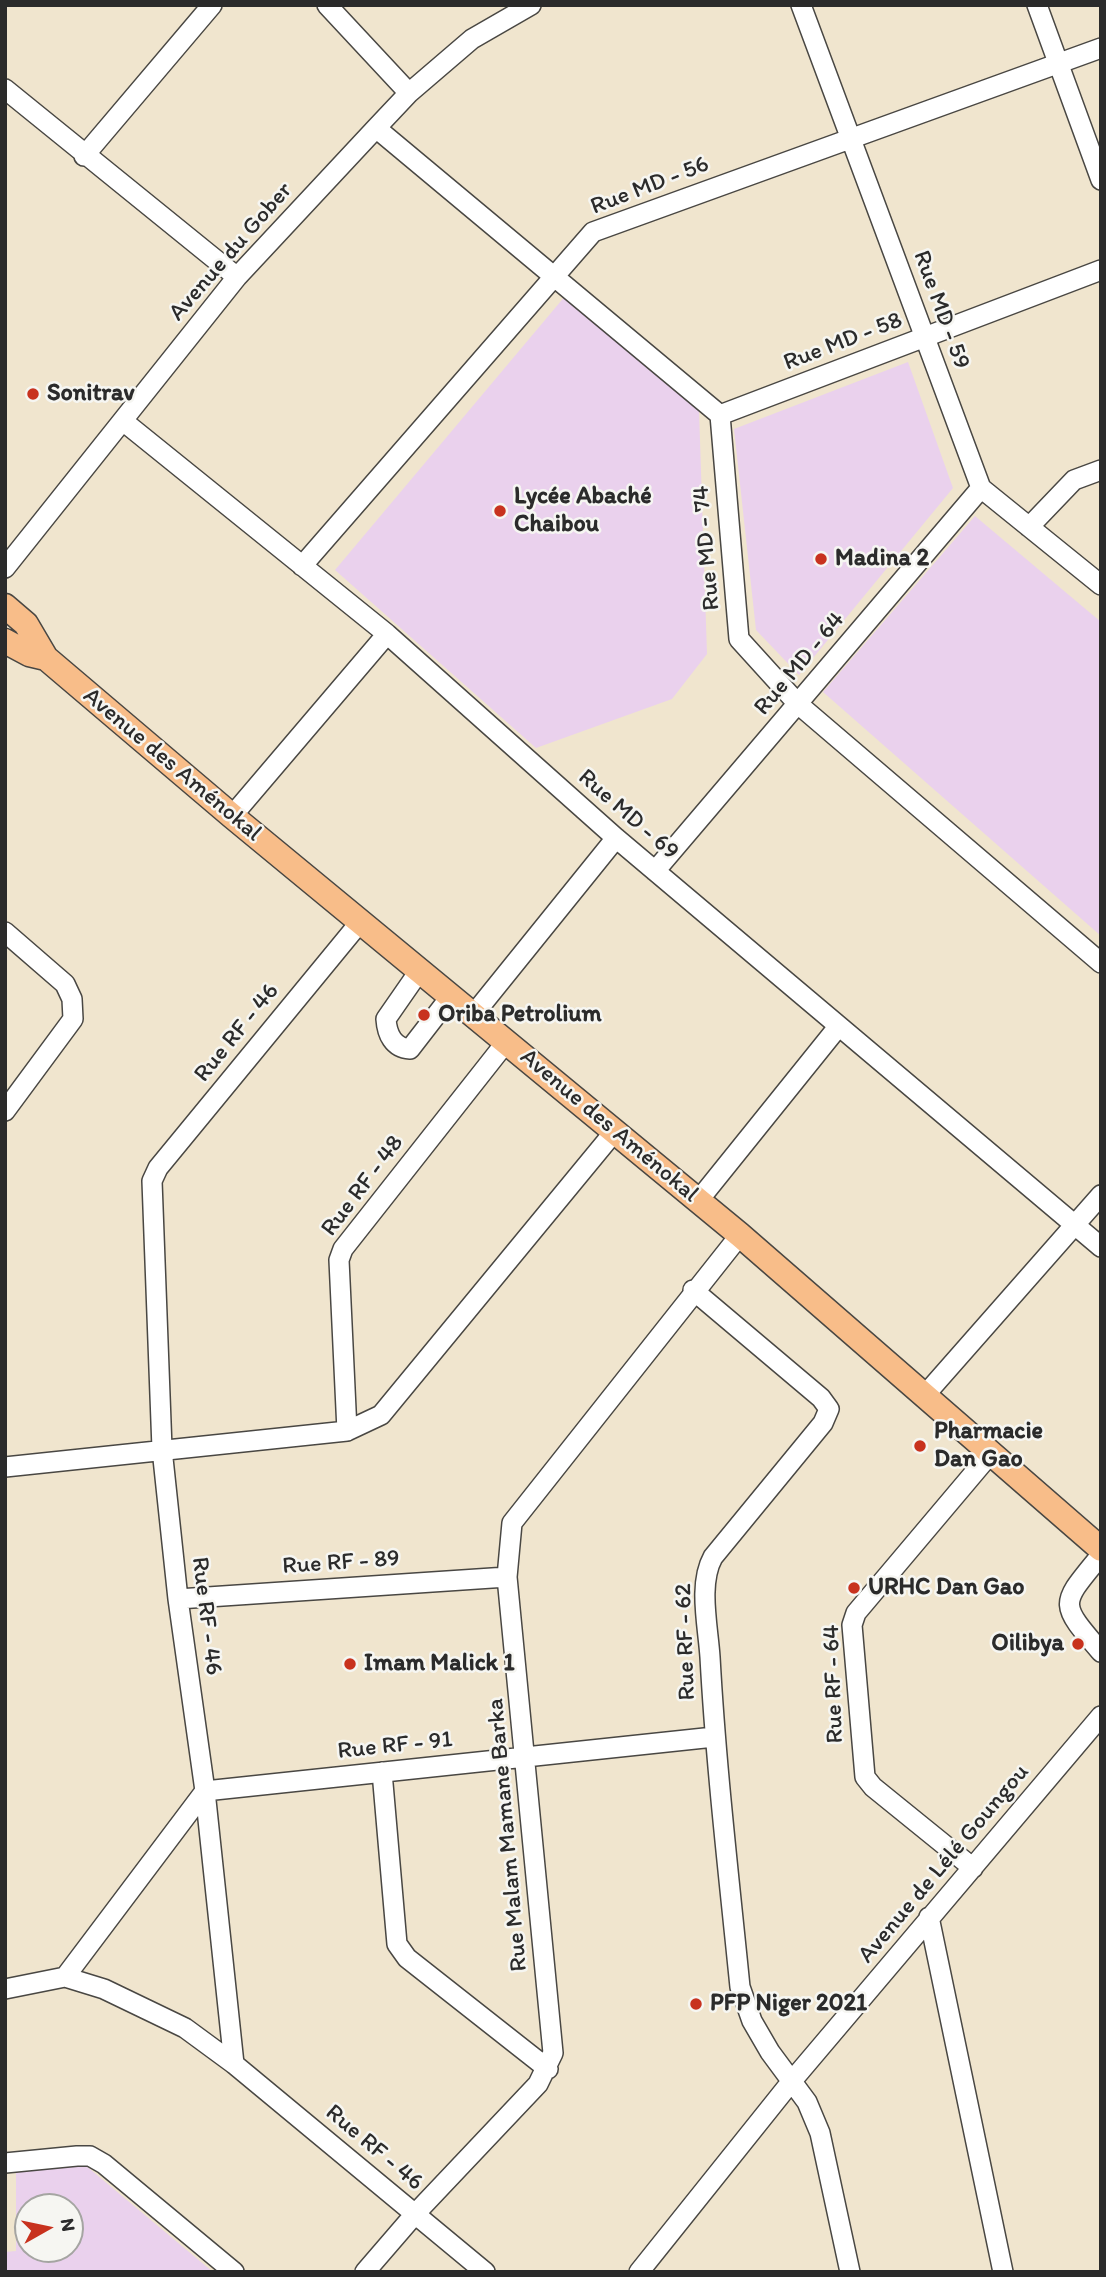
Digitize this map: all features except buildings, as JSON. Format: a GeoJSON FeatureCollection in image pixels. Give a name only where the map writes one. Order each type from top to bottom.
{"type":"FeatureCollection","features":[{"type":"Feature","properties":{"kind":"main road","name":"Avenue des Aménokal"},"geometry":{"type":"LineString","coordinates":[[5,606],[26,624],[46,658],[232,816],[740,1235],[1101,1549]]}},
{"type":"Feature","properties":{"kind":"main road","name":"Avenue des Aménokal"},"geometry":{"type":"LineString","coordinates":[[5,641],[29,654],[46,658]]}},
{"type":"Feature","properties":{"kind":"street"},"geometry":{"type":"LineString","coordinates":[[84,156],[212,5]]}},
{"type":"Feature","properties":{"kind":"street"},"geometry":{"type":"LineString","coordinates":[[327,5],[409,93]]}},
{"type":"Feature","properties":{"kind":"street","name":"Avenue du Gober"},"geometry":{"type":"LineString","coordinates":[[6,565],[237,278],[376,128],[409,93],[472,39],[531,5]]}},
{"type":"Feature","properties":{"kind":"street","name":"Rue MD - 59"},"geometry":{"type":"LineString","coordinates":[[800,5],[981,488]]}},
{"type":"Feature","properties":{"kind":"street"},"geometry":{"type":"LineString","coordinates":[[1037,5],[1101,180]]}},
{"type":"Feature","properties":{"kind":"street","name":"Rue MD - 56"},"geometry":{"type":"LineString","coordinates":[[302,566],[593,232],[1101,48]]}},
{"type":"Feature","properties":{"kind":"street"},"geometry":{"type":"LineString","coordinates":[[7,95],[237,278]]}},
{"type":"Feature","properties":{"kind":"street"},"geometry":{"type":"LineString","coordinates":[[376,128],[720,415]]}},
{"type":"Feature","properties":{"kind":"street","name":"Rue MD - 58"},"geometry":{"type":"LineString","coordinates":[[720,415],[1101,270]]}},
{"type":"Feature","properties":{"kind":"street","name":"Rue MD - 74"},"geometry":{"type":"LineString","coordinates":[[720,415],[739,639],[797,704],[1101,963]]}},
{"type":"Feature","properties":{"kind":"street","name":"Rue MD - 69"},"geometry":{"type":"LineString","coordinates":[[122,421],[387,635],[616,838],[1101,1247]]}},
{"type":"Feature","properties":{"kind":"street"},"geometry":{"type":"LineString","coordinates":[[1029,527],[1074,480],[1101,470]]}},
{"type":"Feature","properties":{"kind":"street"},"geometry":{"type":"LineString","coordinates":[[981,488],[1101,585]]}},
{"type":"Feature","properties":{"kind":"street","name":"Rue MD - 64"},"geometry":{"type":"LineString","coordinates":[[656,871],[981,488]]}},
{"type":"Feature","properties":{"kind":"street"},"geometry":{"type":"LineString","coordinates":[[232,816],[387,635]]}},
{"type":"Feature","properties":{"kind":"street"},"geometry":{"type":"LineString","coordinates":[[474,1014],[616,838]]}},
{"type":"Feature","properties":{"kind":"street","name":"Rue RF - 46"},"geometry":{"type":"LineString","coordinates":[[361,921],[158,1168],[152,1181],[162,1449],[178,1599],[205,1791],[234,2064],[485,2272]]}},
{"type":"Feature","properties":{"kind":"street"},"geometry":{"type":"LineString","coordinates":[[5,932],[65,984],[72,999],[73,1019],[5,1111]]}},
{"type":"Feature","properties":{"kind":"street"},"geometry":{"type":"LineString","coordinates":[[420,970],[386,1019],[388,1035],[398,1046],[410,1049],[451,996]]}},
{"type":"Feature","properties":{"kind":"street"},"geometry":{"type":"LineString","coordinates":[[698,1201],[838,1027]]}},
{"type":"Feature","properties":{"kind":"street","name":"Rue RF - 48"},"geometry":{"type":"LineString","coordinates":[[347,1431],[339,1260],[343,1249],[507,1041]]}},
{"type":"Feature","properties":{"kind":"street"},"geometry":{"type":"LineString","coordinates":[[5,1467],[347,1431],[381,1416],[567,1194],[610,1137]]}},
{"type":"Feature","properties":{"kind":"street"},"geometry":{"type":"LineString","coordinates":[[925,1395],[1101,1195]]}},
{"type":"Feature","properties":{"kind":"street","name":"Rue Malam Mamane Barka"},"geometry":{"type":"LineString","coordinates":[[548,2069],[553,2053],[507,1577],[512,1522],[693,1290],[740,1235]]}},
{"type":"Feature","properties":{"kind":"street","name":"Rue RF - 62"},"geometry":{"type":"LineString","coordinates":[[693,1290],[821,1398],[829,1409],[823,1423],[708,1566],[706,1591],[714,1737],[740,1987],[752,2021],[807,2102],[820,2133],[850,2272]]}},
{"type":"Feature","properties":{"kind":"street","name":"Rue RF - 64"},"geometry":{"type":"LineString","coordinates":[[973,1868],[873,1787],[865,1777],[852,1625],[856,1613],[991,1453]]}},
{"type":"Feature","properties":{"kind":"street"},"geometry":{"type":"LineString","coordinates":[[1100,1649],[1071,1617],[1069,1604],[1072,1591],[1101,1555]]}},
{"type":"Feature","properties":{"kind":"street","name":"Rue RF - 89"},"geometry":{"type":"LineString","coordinates":[[178,1599],[507,1577]]}},
{"type":"Feature","properties":{"kind":"street","name":"Avenue de Lélé Goungou"},"geometry":{"type":"LineString","coordinates":[[639,2272],[791,2082],[1101,1716]]}},
{"type":"Feature","properties":{"kind":"street","name":"Rue RF - 91"},"geometry":{"type":"LineString","coordinates":[[205,1791],[714,1737]]}},
{"type":"Feature","properties":{"kind":"street"},"geometry":{"type":"LineString","coordinates":[[365,2272],[415,2214],[538,2084],[548,2069],[407,1958],[397,1944],[382,1772]]}},
{"type":"Feature","properties":{"kind":"street"},"geometry":{"type":"LineString","coordinates":[[65,1977],[205,1791]]}},
{"type":"Feature","properties":{"kind":"street"},"geometry":{"type":"LineString","coordinates":[[929,1917],[1003,2272]]}},
{"type":"Feature","properties":{"kind":"street"},"geometry":{"type":"LineString","coordinates":[[5,1989],[65,1977],[104,1989],[185,2028],[234,2064]]}},
{"type":"Feature","properties":{"kind":"street"},"geometry":{"type":"LineString","coordinates":[[5,2163],[90,2156],[104,2164],[234,2272]]}},
{"type":"Feature","properties":{"kind":"shaded area"},"geometry":{"type":"Polygon","coordinates":[[[566,295],[699,410],[707,654],[672,699],[536,748],[335,570],[566,295]]]}},
{"type":"Feature","properties":{"kind":"shaded area","name":"Madina 2"},"geometry":{"type":"Polygon","coordinates":[[[908,362],[953,488],[799,675],[756,630],[734,429],[908,362]]]}},
{"type":"Feature","properties":{"kind":"shaded area"},"geometry":{"type":"Polygon","coordinates":[[[975,516],[1101,622],[1101,936],[823,692],[975,516]]]}},
{"type":"Feature","properties":{"kind":"shaded area"},"geometry":{"type":"Polygon","coordinates":[[[85,2165],[213,2272],[5,2272],[5,2252],[14,2251],[14,2263],[84,2263],[84,2193],[16,2193],[16,2172],[85,2165]]]}},
{"type":"Feature","properties":{"kind":"place","name":"Sonitrav"},"geometry":{"type":"Point","coordinates":[33,394]}},
{"type":"Feature","properties":{"kind":"place","name":"Lycée Abaché Chaibou"},"geometry":{"type":"Point","coordinates":[500,511]}},
{"type":"Feature","properties":{"kind":"place","name":"Madina 2"},"geometry":{"type":"Point","coordinates":[821,559]}},
{"type":"Feature","properties":{"kind":"place","name":"Oriba Petrolium"},"geometry":{"type":"Point","coordinates":[424,1015]}},
{"type":"Feature","properties":{"kind":"place","name":"Pharmacie Dan Gao"},"geometry":{"type":"Point","coordinates":[920,1446]}},
{"type":"Feature","properties":{"kind":"place","name":"URHC Dan Gao"},"geometry":{"type":"Point","coordinates":[854,1588]}},
{"type":"Feature","properties":{"kind":"place","name":"Oilibya"},"geometry":{"type":"Point","coordinates":[1078,1644]}},
{"type":"Feature","properties":{"kind":"place","name":"Imam Malick 1"},"geometry":{"type":"Point","coordinates":[350,1664]}},
{"type":"Feature","properties":{"kind":"place","name":"PFP Niger 2021"},"geometry":{"type":"Point","coordinates":[696,2004]}}]}
